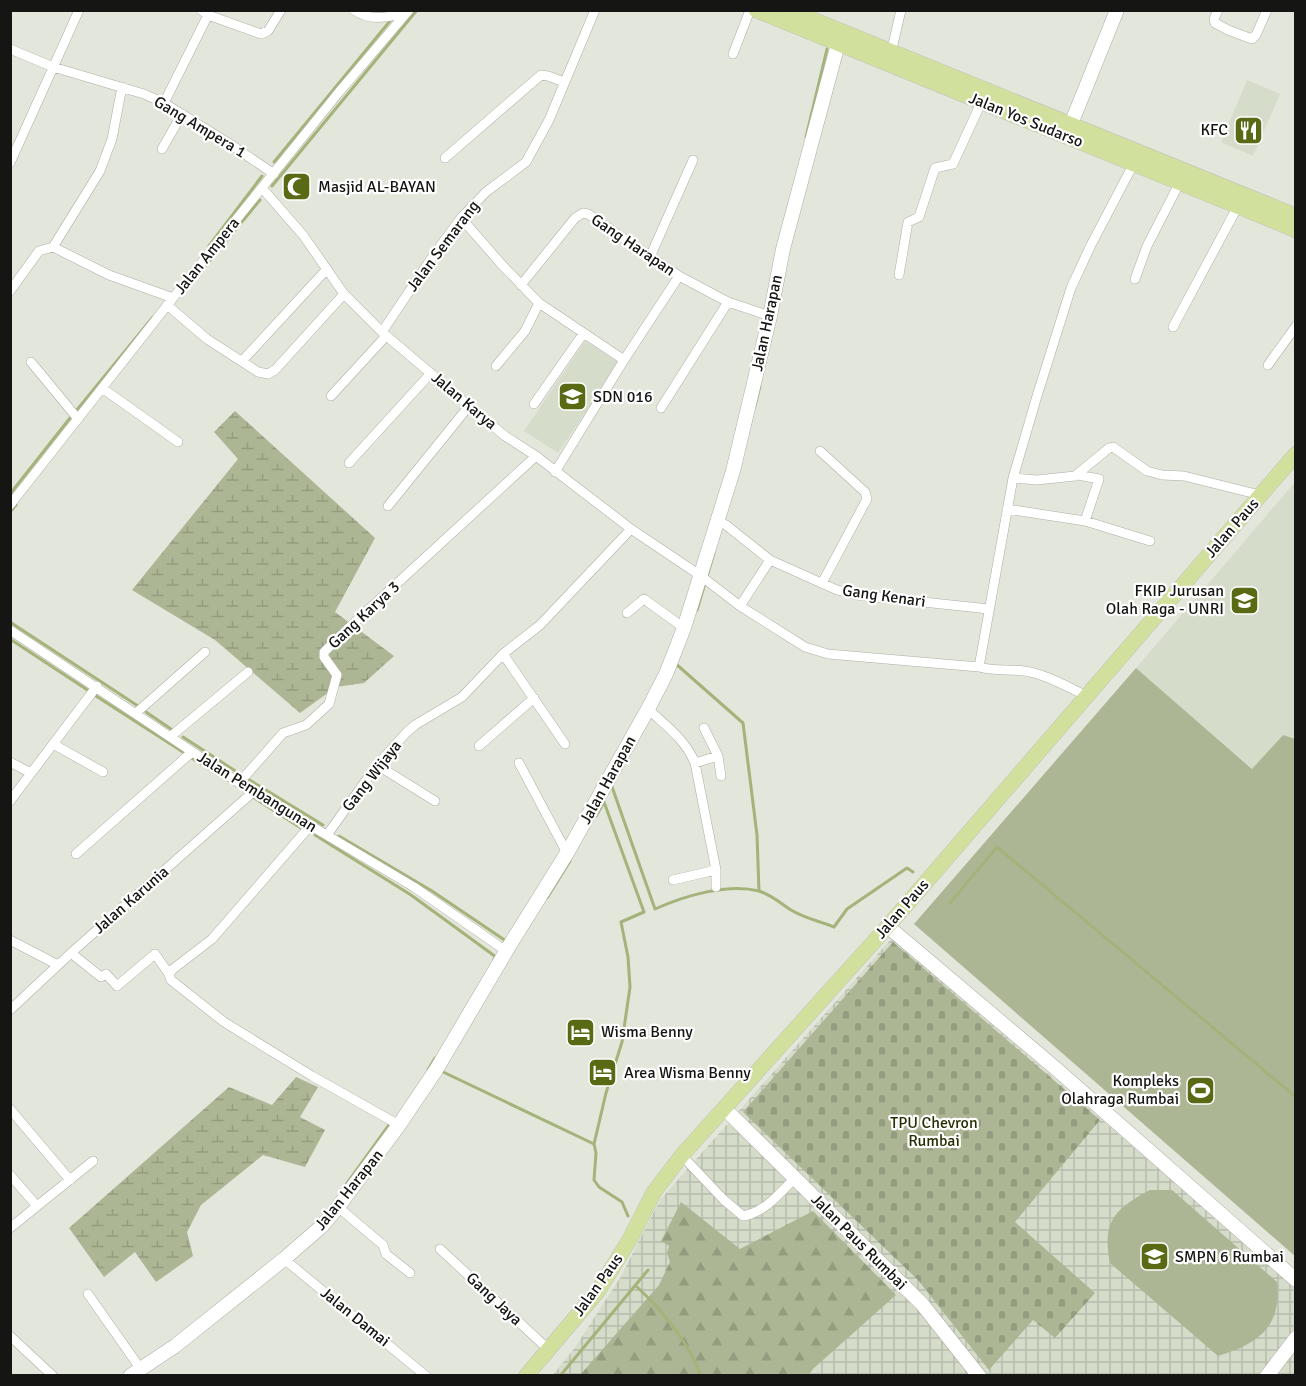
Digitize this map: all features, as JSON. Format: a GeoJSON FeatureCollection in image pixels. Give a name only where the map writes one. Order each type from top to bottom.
{"type":"FeatureCollection","features":[{"type":"Feature","properties":{"kind":"main road","name":"Jalan Yos Sudarso"},"geometry":{"type":"LineString","coordinates":[[756,10],[1180,182],[1199,184],[1296,216]]}},
{"type":"Feature","properties":{"kind":"main road","name":"Jalan Yos Sudarso"},"geometry":{"type":"LineString","coordinates":[[799,12],[891,52],[1071,124],[1199,184],[1238,206],[1296,230]]}},
{"type":"Feature","properties":{"kind":"main road","name":"Jalan Paus"},"geometry":{"type":"LineString","coordinates":[[538,1376],[605,1295],[638,1244],[661,1199],[688,1162],[731,1115],[1296,454]]}},
{"type":"Feature","properties":{"kind":"main road","name":"Jalan Paus"},"geometry":{"type":"LineString","coordinates":[[526,1376],[598,1291],[638,1224],[654,1192],[683,1154],[890,928],[1296,469]]}},
{"type":"Feature","properties":{"kind":"street"},"geometry":{"type":"LineString","coordinates":[[10,163],[79,10]]}},
{"type":"Feature","properties":{"kind":"street"},"geometry":{"type":"LineString","coordinates":[[164,103],[205,13],[261,34],[267,31],[281,10]]}},
{"type":"Feature","properties":{"kind":"street"},"geometry":{"type":"LineString","coordinates":[[354,10],[365,17],[374,19],[408,12]]}},
{"type":"Feature","properties":{"kind":"street","name":"Jalan Semarang"},"geometry":{"type":"LineString","coordinates":[[331,396],[384,334],[433,256],[462,218],[486,192],[526,162],[549,120],[595,10]]}},
{"type":"Feature","properties":{"kind":"street"},"geometry":{"type":"LineString","coordinates":[[733,54],[750,10]]}},
{"type":"Feature","properties":{"kind":"street"},"geometry":{"type":"LineString","coordinates":[[891,52],[901,10]]}},
{"type":"Feature","properties":{"kind":"street"},"geometry":{"type":"LineString","coordinates":[[1071,124],[1117,10]]}},
{"type":"Feature","properties":{"kind":"street"},"geometry":{"type":"LineString","coordinates":[[1218,10],[1215,23],[1252,39],[1267,10]]}},
{"type":"Feature","properties":{"kind":"street","name":"Jalan Ampera"},"geometry":{"type":"LineString","coordinates":[[10,505],[170,301],[339,92],[408,12]]}},
{"type":"Feature","properties":{"kind":"street","name":"Jalan Harapan"},"geometry":{"type":"LineString","coordinates":[[136,1368],[176,1346],[286,1261],[340,1209],[395,1123],[436,1071],[506,951],[606,794],[666,674],[722,523],[783,249],[838,44]]}},
{"type":"Feature","properties":{"kind":"street","name":"Gang Ampera 1"},"geometry":{"type":"LineString","coordinates":[[10,49],[53,66],[122,87],[164,103],[231,144],[274,174]]}},
{"type":"Feature","properties":{"kind":"street"},"geometry":{"type":"LineString","coordinates":[[445,158],[541,75],[564,82]]}},
{"type":"Feature","properties":{"kind":"street"},"geometry":{"type":"LineString","coordinates":[[53,247],[100,171],[112,139],[122,87]]}},
{"type":"Feature","properties":{"kind":"street"},"geometry":{"type":"LineString","coordinates":[[899,275],[908,222],[919,217],[935,168],[952,164],[981,103]]}},
{"type":"Feature","properties":{"kind":"street"},"geometry":{"type":"LineString","coordinates":[[162,149],[182,114]]}},
{"type":"Feature","properties":{"kind":"street"},"geometry":{"type":"LineString","coordinates":[[650,257],[693,160]]}},
{"type":"Feature","properties":{"kind":"street"},"geometry":{"type":"LineString","coordinates":[[979,667],[1013,478],[1071,288],[1090,245],[1134,163]]}},
{"type":"Feature","properties":{"kind":"street"},"geometry":{"type":"LineString","coordinates":[[1135,279],[1146,246],[1180,182]]}},
{"type":"Feature","properties":{"kind":"street","name":"Jalan Karya"},"geometry":{"type":"LineString","coordinates":[[262,188],[303,235],[344,294],[384,334],[469,406],[505,436],[536,456],[631,529],[740,606],[805,647],[828,654],[979,667],[988,670],[1033,672],[1087,696]]}},
{"type":"Feature","properties":{"kind":"street"},"geometry":{"type":"LineString","coordinates":[[1173,327],[1238,206]]}},
{"type":"Feature","properties":{"kind":"street","name":"Gang Harapan"},"geometry":{"type":"LineString","coordinates":[[521,285],[580,214],[588,214],[678,276],[728,302],[768,316]]}},
{"type":"Feature","properties":{"kind":"street"},"geometry":{"type":"LineString","coordinates":[[462,218],[539,303],[624,360]]}},
{"type":"Feature","properties":{"kind":"street"},"geometry":{"type":"LineString","coordinates":[[10,291],[39,250],[53,247],[109,275],[170,301],[207,339],[268,374],[275,370],[344,294]]}},
{"type":"Feature","properties":{"kind":"street"},"geometry":{"type":"LineString","coordinates":[[242,361],[327,269]]}},
{"type":"Feature","properties":{"kind":"street"},"geometry":{"type":"LineString","coordinates":[[555,472],[678,276]]}},
{"type":"Feature","properties":{"kind":"street"},"geometry":{"type":"LineString","coordinates":[[661,408],[728,302]]}},
{"type":"Feature","properties":{"kind":"street"},"geometry":{"type":"LineString","coordinates":[[496,366],[525,331],[539,303]]}},
{"type":"Feature","properties":{"kind":"street"},"geometry":{"type":"LineString","coordinates":[[1269,365],[1296,326]]}},
{"type":"Feature","properties":{"kind":"street"},"geometry":{"type":"LineString","coordinates":[[534,404],[583,334]]}},
{"type":"Feature","properties":{"kind":"street"},"geometry":{"type":"LineString","coordinates":[[31,362],[78,419]]}},
{"type":"Feature","properties":{"kind":"street"},"geometry":{"type":"LineString","coordinates":[[349,463],[430,373]]}},
{"type":"Feature","properties":{"kind":"street"},"geometry":{"type":"LineString","coordinates":[[102,388],[178,442]]}},
{"type":"Feature","properties":{"kind":"street"},"geometry":{"type":"LineString","coordinates":[[387,506],[469,406]]}},
{"type":"Feature","properties":{"kind":"street"},"geometry":{"type":"LineString","coordinates":[[1078,475],[1113,447],[1147,471],[1162,475],[1184,476],[1260,495]]}},
{"type":"Feature","properties":{"kind":"street"},"geometry":{"type":"LineString","coordinates":[[820,451],[865,492],[867,499],[822,583]]}},
{"type":"Feature","properties":{"kind":"street","name":"Gang Karya 3"},"geometry":{"type":"LineString","coordinates":[[239,783],[283,734],[306,725],[331,701],[338,675],[324,657],[324,652],[536,456]]}},
{"type":"Feature","properties":{"kind":"street"},"geometry":{"type":"LineString","coordinates":[[1013,478],[1037,480],[1078,475],[1100,480],[1085,522]]}},
{"type":"Feature","properties":{"kind":"street"},"geometry":{"type":"LineString","coordinates":[[1007,508],[1085,522],[1149,541]]}},
{"type":"Feature","properties":{"kind":"street","name":"Gang Kenari"},"geometry":{"type":"LineString","coordinates":[[722,523],[770,560],[837,591],[989,609]]}},
{"type":"Feature","properties":{"kind":"street","name":"Gang Wijaya"},"geometry":{"type":"LineString","coordinates":[[329,833],[377,765],[415,725],[462,697],[503,654],[540,625],[631,529]]}},
{"type":"Feature","properties":{"kind":"street"},"geometry":{"type":"LineString","coordinates":[[740,606],[770,560]]}},
{"type":"Feature","properties":{"kind":"street"},"geometry":{"type":"LineString","coordinates":[[627,613],[644,599],[684,628]]}},
{"type":"Feature","properties":{"kind":"street","name":"Jalan Pembangunan"},"geometry":{"type":"LineString","coordinates":[[11,630],[136,713],[190,754],[309,827],[329,833],[414,887],[506,951]]}},
{"type":"Feature","properties":{"kind":"street"},"geometry":{"type":"LineString","coordinates":[[136,713],[206,652]]}},
{"type":"Feature","properties":{"kind":"street"},"geometry":{"type":"LineString","coordinates":[[503,654],[565,744]]}},
{"type":"Feature","properties":{"kind":"street"},"geometry":{"type":"LineString","coordinates":[[170,737],[248,672]]}},
{"type":"Feature","properties":{"kind":"street"},"geometry":{"type":"LineString","coordinates":[[10,801],[97,686]]}},
{"type":"Feature","properties":{"kind":"street"},"geometry":{"type":"LineString","coordinates":[[479,746],[534,698]]}},
{"type":"Feature","properties":{"kind":"street"},"geometry":{"type":"LineString","coordinates":[[648,709],[689,749],[694,763],[716,870],[716,886]]}},
{"type":"Feature","properties":{"kind":"street"},"geometry":{"type":"LineString","coordinates":[[704,728],[718,756],[721,776]]}},
{"type":"Feature","properties":{"kind":"street"},"geometry":{"type":"LineString","coordinates":[[53,744],[104,772]]}},
{"type":"Feature","properties":{"kind":"street"},"geometry":{"type":"LineString","coordinates":[[76,854],[190,754]]}},
{"type":"Feature","properties":{"kind":"street"},"geometry":{"type":"LineString","coordinates":[[694,763],[718,756]]}},
{"type":"Feature","properties":{"kind":"street"},"geometry":{"type":"LineString","coordinates":[[10,762],[31,773]]}},
{"type":"Feature","properties":{"kind":"street"},"geometry":{"type":"LineString","coordinates":[[519,763],[567,853]]}},
{"type":"Feature","properties":{"kind":"street"},"geometry":{"type":"LineString","coordinates":[[377,765],[435,801]]}},
{"type":"Feature","properties":{"kind":"street","name":"Jalan Karunia"},"geometry":{"type":"LineString","coordinates":[[10,1010],[253,792]]}},
{"type":"Feature","properties":{"kind":"street"},"geometry":{"type":"LineString","coordinates":[[169,974],[212,939],[309,827]]}},
{"type":"Feature","properties":{"kind":"street"},"geometry":{"type":"LineString","coordinates":[[673,880],[716,870]]}},
{"type":"Feature","properties":{"kind":"street"},"geometry":{"type":"LineString","coordinates":[[890,928],[1063,1075],[1296,1280]]}},
{"type":"Feature","properties":{"kind":"street"},"geometry":{"type":"LineString","coordinates":[[10,940],[58,965]]}},
{"type":"Feature","properties":{"kind":"street"},"geometry":{"type":"LineString","coordinates":[[71,953],[101,977],[106,974],[117,986],[155,954],[171,980],[224,1022],[395,1123]]}},
{"type":"Feature","properties":{"kind":"street"},"geometry":{"type":"LineString","coordinates":[[10,1109],[69,1180]]}},
{"type":"Feature","properties":{"kind":"street","name":"Jalan Paus Rumbai"},"geometry":{"type":"LineString","coordinates":[[731,1115],[922,1304],[979,1376]]}},
{"type":"Feature","properties":{"kind":"street"},"geometry":{"type":"LineString","coordinates":[[10,1228],[93,1161]]}},
{"type":"Feature","properties":{"kind":"street"},"geometry":{"type":"LineString","coordinates":[[688,1162],[724,1200],[745,1216],[757,1212],[794,1179]]}},
{"type":"Feature","properties":{"kind":"street"},"geometry":{"type":"LineString","coordinates":[[10,1175],[36,1206]]}},
{"type":"Feature","properties":{"kind":"street"},"geometry":{"type":"LineString","coordinates":[[340,1209],[383,1245],[386,1254],[410,1273]]}},
{"type":"Feature","properties":{"kind":"street","name":"Gang Jaya"},"geometry":{"type":"LineString","coordinates":[[440,1249],[548,1349]]}},
{"type":"Feature","properties":{"kind":"street","name":"Jalan Damai"},"geometry":{"type":"LineString","coordinates":[[286,1261],[426,1376]]}},
{"type":"Feature","properties":{"kind":"street"},"geometry":{"type":"LineString","coordinates":[[88,1294],[136,1368]]}},
{"type":"Feature","properties":{"kind":"street"},"geometry":{"type":"LineString","coordinates":[[10,1336],[53,1376]]}},
{"type":"Feature","properties":{"kind":"street"},"geometry":{"type":"LineString","coordinates":[[1267,1376],[1295,1339]]}},
{"type":"Feature","properties":{"kind":"shaded area"},"geometry":{"type":"Polygon","coordinates":[[[1247,80],[1280,94],[1253,156],[1221,142],[1247,80]]]}},
{"type":"Feature","properties":{"kind":"shaded area","name":"SDN 016"},"geometry":{"type":"Polygon","coordinates":[[[585,341],[619,363],[558,453],[524,431],[585,341]]]}},
{"type":"Feature","properties":{"kind":"shaded area","name":"FKIP Jurusan Olah Raga - UNRI"},"geometry":{"type":"Polygon","coordinates":[[[1295,482],[1295,739],[1283,735],[1253,769],[1136,668],[1295,482]]]}},
{"type":"Feature","properties":{"kind":"shaded area"},"geometry":{"type":"Polygon","coordinates":[[[892,938],[1295,1287],[1295,1375],[552,1376],[574,1349],[620,1278],[660,1200],[892,938]]]}},
{"type":"Feature","properties":{"kind":"green space"},"geometry":{"type":"Polygon","coordinates":[[[235,411],[375,538],[335,612],[394,656],[364,683],[336,687],[300,713],[215,640],[132,590],[238,459],[214,432],[235,411]]]}},
{"type":"Feature","properties":{"kind":"green space","name":"Kompleks Olahraga Rumbai"},"geometry":{"type":"Polygon","coordinates":[[[1136,668],[1252,769],[1283,735],[1295,739],[1295,1256],[914,924],[1136,668]]]}},
{"type":"Feature","properties":{"kind":"green space","name":"TPU Chevron Rumbai"},"geometry":{"type":"Polygon","coordinates":[[[893,942],[1100,1120],[1015,1222],[1095,1293],[1055,1338],[1033,1320],[989,1370],[918,1280],[743,1112],[893,942]]]}},
{"type":"Feature","properties":{"kind":"green space"},"geometry":{"type":"Polygon","coordinates":[[[296,1077],[318,1087],[300,1117],[325,1130],[305,1167],[263,1155],[201,1205],[187,1232],[193,1256],[156,1282],[135,1252],[104,1277],[69,1228],[229,1087],[272,1105],[296,1077]]]}},
{"type":"Feature","properties":{"kind":"green space"},"geometry":{"type":"Polygon","coordinates":[[[1150,1190],[1172,1190],[1277,1282],[1276,1311],[1271,1322],[1256,1339],[1245,1346],[1218,1356],[1110,1263],[1108,1237],[1114,1218],[1127,1204],[1150,1190]]]}},
{"type":"Feature","properties":{"kind":"green space"},"geometry":{"type":"Polygon","coordinates":[[[681,1202],[740,1249],[813,1211],[896,1295],[808,1375],[580,1375],[659,1285],[670,1262],[667,1253],[669,1246],[661,1241],[681,1202]]]}},
{"type":"Feature","properties":{"kind":"waterway"},"geometry":{"type":"LineString","coordinates":[[272,186],[417,10]]}},
{"type":"Feature","properties":{"kind":"waterway"},"geometry":{"type":"LineString","coordinates":[[274,162],[390,21]]}},
{"type":"Feature","properties":{"kind":"waterway"},"geometry":{"type":"LineString","coordinates":[[806,137],[827,49]]}},
{"type":"Feature","properties":{"kind":"waterway"},"geometry":{"type":"LineString","coordinates":[[209,246],[262,176]]}},
{"type":"Feature","properties":{"kind":"waterway"},"geometry":{"type":"LineString","coordinates":[[196,277],[260,200]]}},
{"type":"Feature","properties":{"kind":"waterway"},"geometry":{"type":"LineString","coordinates":[[76,411],[153,317]]}},
{"type":"Feature","properties":{"kind":"waterway"},"geometry":{"type":"LineString","coordinates":[[755,406],[760,386]]}},
{"type":"Feature","properties":{"kind":"waterway"},"geometry":{"type":"LineString","coordinates":[[10,494],[70,418]]}},
{"type":"Feature","properties":{"kind":"waterway"},"geometry":{"type":"LineString","coordinates":[[10,512],[16,505]]}},
{"type":"Feature","properties":{"kind":"waterway"},"geometry":{"type":"LineString","coordinates":[[697,610],[714,553]]}},
{"type":"Feature","properties":{"kind":"waterway"},"geometry":{"type":"LineString","coordinates":[[10,622],[138,706]]}},
{"type":"Feature","properties":{"kind":"waterway"},"geometry":{"type":"LineString","coordinates":[[10,639],[89,691]]}},
{"type":"Feature","properties":{"kind":"waterway"},"geometry":{"type":"LineString","coordinates":[[676,664],[743,723],[757,835],[759,891]]}},
{"type":"Feature","properties":{"kind":"waterway"},"geometry":{"type":"LineString","coordinates":[[96,696],[186,754]]}},
{"type":"Feature","properties":{"kind":"waterway"},"geometry":{"type":"LineString","coordinates":[[146,712],[171,729]]}},
{"type":"Feature","properties":{"kind":"waterway"},"geometry":{"type":"LineString","coordinates":[[183,737],[240,774]]}},
{"type":"Feature","properties":{"kind":"waterway"},"geometry":{"type":"LineString","coordinates":[[190,757],[222,777]]}},
{"type":"Feature","properties":{"kind":"waterway"},"geometry":{"type":"LineString","coordinates":[[248,779],[323,825]]}},
{"type":"Feature","properties":{"kind":"waterway"},"geometry":{"type":"LineString","coordinates":[[611,784],[655,909],[706,892],[747,889],[764,893],[796,913],[834,927],[847,909],[907,868],[913,872]]}},
{"type":"Feature","properties":{"kind":"waterway"},"geometry":{"type":"LineString","coordinates":[[253,797],[301,828]]}},
{"type":"Feature","properties":{"kind":"waterway"},"geometry":{"type":"LineString","coordinates":[[604,802],[644,912],[621,922],[628,957],[630,987],[622,1042],[606,1093],[594,1144],[596,1153],[594,1180],[599,1187],[622,1202],[628,1216]]}},
{"type":"Feature","properties":{"kind":"waterway"},"geometry":{"type":"LineString","coordinates":[[596,816],[604,802]]}},
{"type":"Feature","properties":{"kind":"waterway"},"geometry":{"type":"LineString","coordinates":[[315,835],[411,895],[496,957],[494,959]]}},
{"type":"Feature","properties":{"kind":"waterway"},"geometry":{"type":"LineString","coordinates":[[339,836],[432,891],[506,941],[507,939]]}},
{"type":"Feature","properties":{"kind":"waterway"},"geometry":{"type":"LineString","coordinates":[[950,903],[997,847],[1296,1097]]}},
{"type":"Feature","properties":{"kind":"waterway"},"geometry":{"type":"LineString","coordinates":[[547,898],[570,861]]}},
{"type":"Feature","properties":{"kind":"waterway"},"geometry":{"type":"LineString","coordinates":[[428,1070],[435,1058]]}},
{"type":"Feature","properties":{"kind":"waterway"},"geometry":{"type":"LineString","coordinates":[[441,1071],[594,1144]]}},
{"type":"Feature","properties":{"kind":"waterway"},"geometry":{"type":"LineString","coordinates":[[340,1193],[389,1125]]}},
{"type":"Feature","properties":{"kind":"waterway"},"geometry":{"type":"LineString","coordinates":[[560,1376],[648,1270]]}},
{"type":"Feature","properties":{"kind":"waterway"},"geometry":{"type":"LineString","coordinates":[[636,1286],[674,1327],[696,1363],[701,1376]]}},
{"type":"Feature","properties":{"kind":"place","name":"KFC"},"geometry":{"type":"Point","coordinates":[1249,130]}},
{"type":"Feature","properties":{"kind":"place","name":"Masjid AL-BAYAN"},"geometry":{"type":"Point","coordinates":[297,187]}},
{"type":"Feature","properties":{"kind":"place","name":"SDN 016"},"geometry":{"type":"Point","coordinates":[572,397]}},
{"type":"Feature","properties":{"kind":"place","name":"FKIP Jurusan Olah Raga - UNRI"},"geometry":{"type":"Point","coordinates":[1245,600]}},
{"type":"Feature","properties":{"kind":"place","name":"Wisma Benny"},"geometry":{"type":"Point","coordinates":[580,1032]}},
{"type":"Feature","properties":{"kind":"place","name":"Area Wisma Benny"},"geometry":{"type":"Point","coordinates":[603,1073]}},
{"type":"Feature","properties":{"kind":"place","name":"Kompleks Olahraga Rumbai"},"geometry":{"type":"Point","coordinates":[1200,1090]}},
{"type":"Feature","properties":{"kind":"place","name":"SMPN 6 Rumbai"},"geometry":{"type":"Point","coordinates":[1154,1257]}}]}
